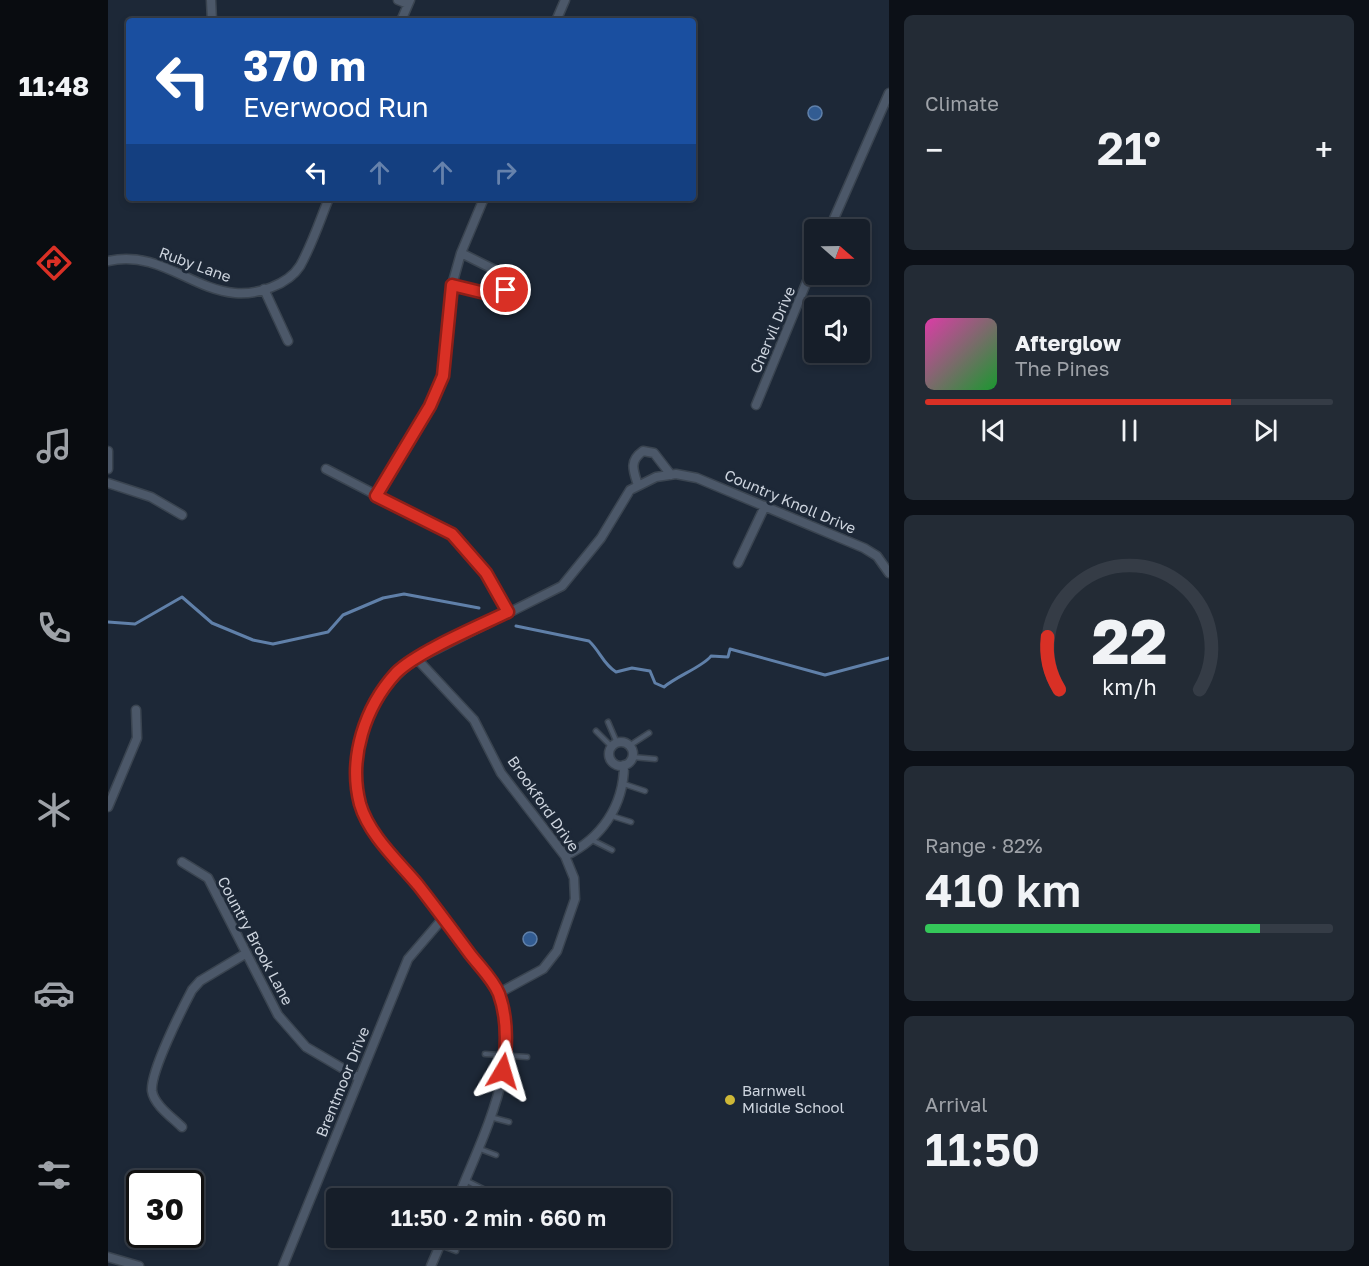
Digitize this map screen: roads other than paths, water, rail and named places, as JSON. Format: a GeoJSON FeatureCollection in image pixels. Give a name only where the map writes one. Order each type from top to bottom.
{"type":"FeatureCollection","features":[{"type":"Feature","properties":{"kind":"street"},"geometry":{"type":"LineString","coordinates":[[211,0],[212,18]]}},
{"type":"Feature","properties":{"kind":"street"},"geometry":{"type":"LineString","coordinates":[[398,0],[409,2],[402,18]]}},
{"type":"Feature","properties":{"kind":"street"},"geometry":{"type":"LineString","coordinates":[[557,18],[565,0]]}},
{"type":"Feature","properties":{"kind":"street"},"geometry":{"type":"LineString","coordinates":[[834,219],[889,93]]}},
{"type":"Feature","properties":{"kind":"street","name":"Ruby Lane"},"geometry":{"type":"LineString","coordinates":[[108,261],[128,258],[159,264],[235,293],[264,290],[282,283],[299,267],[328,201]]}},
{"type":"Feature","properties":{"kind":"street"},"geometry":{"type":"LineString","coordinates":[[376,496],[430,406],[443,376],[452,285],[461,254],[483,201]]}},
{"type":"Feature","properties":{"kind":"street"},"geometry":{"type":"LineString","coordinates":[[452,285],[493,295],[506,290],[505,274],[461,254]]}},
{"type":"Feature","properties":{"kind":"street","name":"Chervil Drive"},"geometry":{"type":"LineString","coordinates":[[756,405],[805,285]]}},
{"type":"Feature","properties":{"kind":"street"},"geometry":{"type":"LineString","coordinates":[[264,290],[288,341]]}},
{"type":"Feature","properties":{"kind":"street"},"geometry":{"type":"LineString","coordinates":[[108,451],[108,469]]}},
{"type":"Feature","properties":{"kind":"street"},"geometry":{"type":"LineString","coordinates":[[462,1188],[501,1085],[507,1044],[499,993],[444,917],[369,823],[360,804],[357,747],[372,708],[397,673],[417,659],[562,586],[601,538],[630,490],[638,485],[632,466],[635,457],[643,451],[654,453],[671,475]]}},
{"type":"Feature","properties":{"kind":"street"},"geometry":{"type":"LineString","coordinates":[[326,469],[452,534],[486,573],[508,612]]}},
{"type":"Feature","properties":{"kind":"street","name":"Country Knoll Drive"},"geometry":{"type":"LineString","coordinates":[[638,485],[656,477],[671,475],[697,478],[864,548],[877,556],[889,573]]}},
{"type":"Feature","properties":{"kind":"street"},"geometry":{"type":"LineString","coordinates":[[108,483],[151,497],[182,515]]}},
{"type":"Feature","properties":{"kind":"street"},"geometry":{"type":"LineString","coordinates":[[738,563],[765,506]]}},
{"type":"Feature","properties":{"kind":"street","name":"Brookford Drive"},"geometry":{"type":"LineString","coordinates":[[417,659],[474,720],[501,773],[565,856],[574,878],[575,899],[557,951],[543,969],[499,993]]}},
{"type":"Feature","properties":{"kind":"street"},"geometry":{"type":"LineString","coordinates":[[108,807],[137,738],[136,710]]}},
{"type":"Feature","properties":{"kind":"street"},"geometry":{"type":"LineString","coordinates":[[615,745],[629,746],[632,757],[624,765],[615,765],[610,759],[615,745]]}},
{"type":"Feature","properties":{"kind":"street"},"geometry":{"type":"LineString","coordinates":[[565,856],[592,840],[611,815],[624,784],[624,765]]}},
{"type":"Feature","properties":{"kind":"street","name":"Country Brook Lane"},"geometry":{"type":"LineString","coordinates":[[182,862],[208,878],[278,1015],[306,1047],[359,1078]]}},
{"type":"Feature","properties":{"kind":"street","name":"Brentmoor Drive"},"geometry":{"type":"LineString","coordinates":[[283,1266],[408,959],[444,917]]}},
{"type":"Feature","properties":{"kind":"street"},"geometry":{"type":"LineString","coordinates":[[182,1127],[159,1104],[154,1095],[156,1071],[192,990],[200,981],[245,954]]}},
{"type":"Feature","properties":{"kind":"street"},"geometry":{"type":"LineString","coordinates":[[431,1266],[438,1248]]}},
{"type":"Feature","properties":{"kind":"street"},"geometry":{"type":"LineString","coordinates":[[108,1257],[139,1266]]}},
{"type":"Feature","properties":{"kind":"lane"},"geometry":{"type":"LineString","coordinates":[[608,722],[615,745]]}},
{"type":"Feature","properties":{"kind":"lane"},"geometry":{"type":"LineString","coordinates":[[596,731],[615,745]]}},
{"type":"Feature","properties":{"kind":"lane"},"geometry":{"type":"LineString","coordinates":[[629,746],[649,733]]}},
{"type":"Feature","properties":{"kind":"lane"},"geometry":{"type":"LineString","coordinates":[[632,757],[655,759]]}},
{"type":"Feature","properties":{"kind":"lane"},"geometry":{"type":"LineString","coordinates":[[624,784],[645,791]]}},
{"type":"Feature","properties":{"kind":"lane"},"geometry":{"type":"LineString","coordinates":[[611,815],[631,822]]}},
{"type":"Feature","properties":{"kind":"lane"},"geometry":{"type":"LineString","coordinates":[[592,840],[612,850]]}},
{"type":"Feature","properties":{"kind":"lane"},"geometry":{"type":"LineString","coordinates":[[485,1054],[527,1057]]}},
{"type":"Feature","properties":{"kind":"lane"},"geometry":{"type":"LineString","coordinates":[[501,1085],[522,1092]]}},
{"type":"Feature","properties":{"kind":"lane"},"geometry":{"type":"LineString","coordinates":[[490,1117],[509,1122]]}},
{"type":"Feature","properties":{"kind":"lane"},"geometry":{"type":"LineString","coordinates":[[478,1148],[496,1155]]}},
{"type":"Feature","properties":{"kind":"lane"},"geometry":{"type":"LineString","coordinates":[[465,1180],[481,1188]]}},
{"type":"Feature","properties":{"kind":"lane"},"geometry":{"type":"LineString","coordinates":[[452,1248],[456,1251]]}},
{"type":"Feature","properties":{"kind":"water"},"geometry":{"type":"Polygon","coordinates":[[[815,106],[820,108],[822,113],[820,118],[815,120],[810,118],[808,113],[810,108],[815,106]]]}},
{"type":"Feature","properties":{"kind":"water"},"geometry":{"type":"Polygon","coordinates":[[[530,932],[535,934],[537,939],[535,944],[530,946],[525,944],[523,939],[525,934],[530,932]]]}},
{"type":"Feature","properties":{"kind":"waterway"},"geometry":{"type":"LineString","coordinates":[[108,622],[135,624],[182,597],[212,623],[253,640],[273,644],[328,632],[343,615],[383,598],[404,594],[479,608]]}},
{"type":"Feature","properties":{"kind":"waterway"},"geometry":{"type":"LineString","coordinates":[[516,626],[589,641],[616,672],[632,668],[650,671],[655,683],[664,687],[703,664],[711,656],[728,657],[730,649],[825,675],[889,658]]}},
{"type":"Feature","properties":{"kind":"place","name":"Barnwell Middle School"},"geometry":{"type":"Point","coordinates":[730,1100]}}]}
